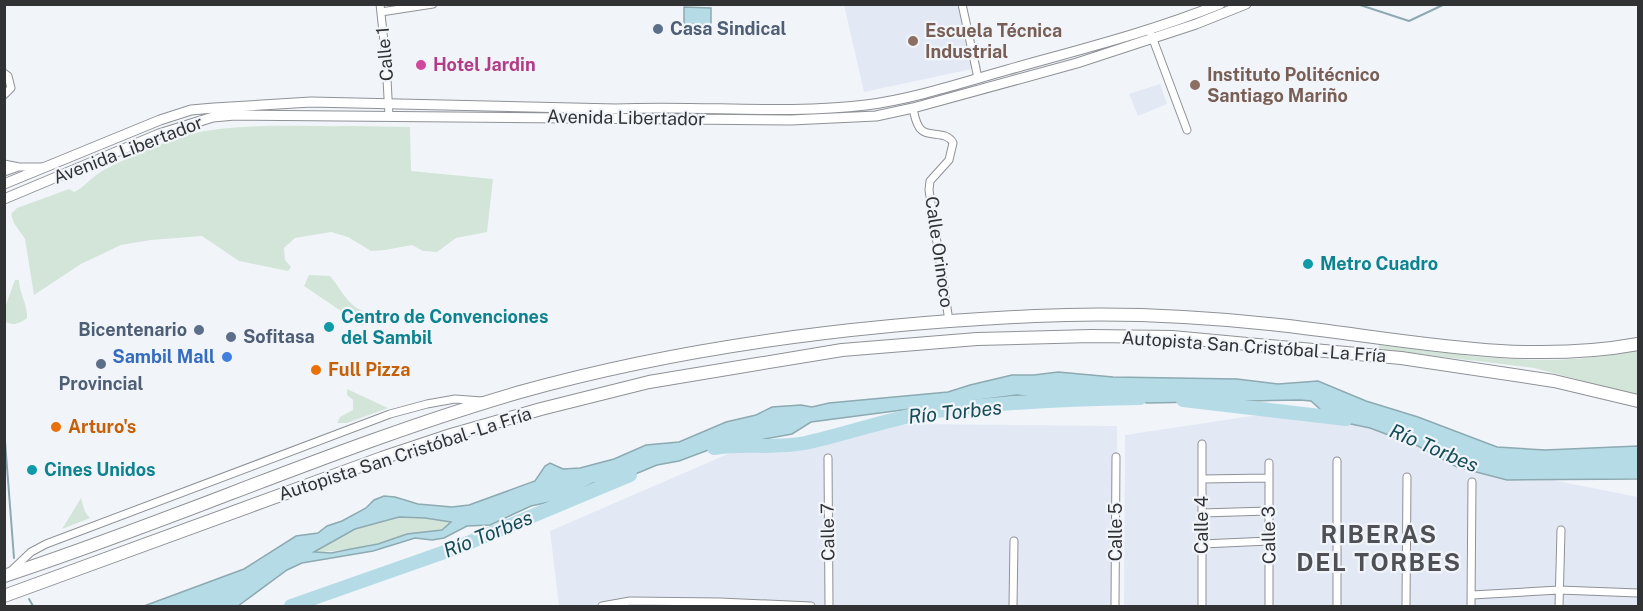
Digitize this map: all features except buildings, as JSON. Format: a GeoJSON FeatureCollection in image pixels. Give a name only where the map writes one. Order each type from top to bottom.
{"type":"FeatureCollection","features":[{"type":"Feature","properties":{"kind":"highway","name":"Autopista San Cristóbal - La Fría"},"geometry":{"type":"LineString","coordinates":[[5,575],[74,552],[314,462],[490,402],[588,375],[756,342],[885,326],[949,321],[1094,316],[1230,320],[1511,353],[1600,351],[1638,344]]}},
{"type":"Feature","properties":{"kind":"highway","name":"Autopista San Cristóbal - La Fría"},"geometry":{"type":"LineString","coordinates":[[4,596],[382,458],[518,415],[649,382],[842,350],[977,339],[1092,336],[1172,337],[1401,358],[1554,381],[1638,401]]}},
{"type":"Feature","properties":{"kind":"main road","name":"Avenida Libertador"},"geometry":{"type":"LineString","coordinates":[[4,199],[159,134],[213,117],[235,115],[791,120],[876,116],[1077,63],[1220,4]]}},
{"type":"Feature","properties":{"kind":"main road","name":"Avenida Libertador"},"geometry":{"type":"LineString","coordinates":[[4,184],[160,120],[191,111],[236,106],[311,102],[616,109],[867,105],[912,96],[1151,34],[1246,4]]}},
{"type":"Feature","properties":{"kind":"street"},"geometry":{"type":"LineString","coordinates":[[380,8],[433,4]]}},
{"type":"Feature","properties":{"kind":"street"},"geometry":{"type":"LineString","coordinates":[[962,4],[978,78]]}},
{"type":"Feature","properties":{"kind":"street","name":"Calle 1"},"geometry":{"type":"LineString","coordinates":[[380,8],[389,116]]}},
{"type":"Feature","properties":{"kind":"street"},"geometry":{"type":"LineString","coordinates":[[1151,34],[1187,129]]}},
{"type":"Feature","properties":{"kind":"street"},"geometry":{"type":"LineString","coordinates":[[4,72],[8,76],[11,88],[4,95]]}},
{"type":"Feature","properties":{"kind":"street","name":"Calle Orinoco"},"geometry":{"type":"LineString","coordinates":[[912,108],[919,128],[923,131],[946,135],[953,143],[948,160],[930,181],[929,190],[949,321]]}},
{"type":"Feature","properties":{"kind":"street"},"geometry":{"type":"LineString","coordinates":[[4,164],[18,167]]}},
{"type":"Feature","properties":{"kind":"street"},"geometry":{"type":"LineString","coordinates":[[4,172],[32,165],[47,167]]}},
{"type":"Feature","properties":{"kind":"street"},"geometry":{"type":"LineString","coordinates":[[5,575],[31,552],[46,544],[356,427],[427,404],[455,399],[490,402]]}},
{"type":"Feature","properties":{"kind":"street","name":"Calle 4"},"geometry":{"type":"LineString","coordinates":[[1202,444],[1202,606]]}},
{"type":"Feature","properties":{"kind":"street","name":"Calle 5"},"geometry":{"type":"LineString","coordinates":[[1115,606],[1116,457]]}},
{"type":"Feature","properties":{"kind":"street","name":"Calle 7"},"geometry":{"type":"LineString","coordinates":[[828,458],[829,606]]}},
{"type":"Feature","properties":{"kind":"street"},"geometry":{"type":"LineString","coordinates":[[1337,461],[1337,606]]}},
{"type":"Feature","properties":{"kind":"street","name":"Calle 3"},"geometry":{"type":"LineString","coordinates":[[1269,463],[1269,606]]}},
{"type":"Feature","properties":{"kind":"street"},"geometry":{"type":"LineString","coordinates":[[1406,606],[1407,477]]}},
{"type":"Feature","properties":{"kind":"street"},"geometry":{"type":"LineString","coordinates":[[1202,479],[1268,478]]}},
{"type":"Feature","properties":{"kind":"street"},"geometry":{"type":"LineString","coordinates":[[1471,606],[1472,482]]}},
{"type":"Feature","properties":{"kind":"street"},"geometry":{"type":"LineString","coordinates":[[1202,513],[1268,511]]}},
{"type":"Feature","properties":{"kind":"street"},"geometry":{"type":"LineString","coordinates":[[1559,606],[1561,530]]}},
{"type":"Feature","properties":{"kind":"street"},"geometry":{"type":"LineString","coordinates":[[1013,606],[1014,541]]}},
{"type":"Feature","properties":{"kind":"street"},"geometry":{"type":"LineString","coordinates":[[1202,544],[1269,542]]}},
{"type":"Feature","properties":{"kind":"street"},"geometry":{"type":"LineString","coordinates":[[1472,595],[1559,590],[1638,593]]}},
{"type":"Feature","properties":{"kind":"street"},"geometry":{"type":"LineString","coordinates":[[602,606],[630,601],[811,606]]}},
{"type":"Feature","properties":{"kind":"shaded area","name":"Escuela Técnica Industrial"},"geometry":{"type":"Polygon","coordinates":[[[844,5],[966,5],[981,67],[864,92],[844,5]]]}},
{"type":"Feature","properties":{"kind":"shaded area","name":"Instituto Politécnico Santiago Mariño"},"geometry":{"type":"Polygon","coordinates":[[[1160,84],[1167,104],[1138,116],[1129,94],[1160,84]]]}},
{"type":"Feature","properties":{"kind":"shaded area"},"geometry":{"type":"Polygon","coordinates":[[[1298,409],[1350,420],[1473,464],[1638,497],[1638,606],[1124,606],[1125,435],[1298,409]]]}},
{"type":"Feature","properties":{"kind":"shaded area"},"geometry":{"type":"Polygon","coordinates":[[[914,424],[1117,426],[1119,606],[559,606],[550,531],[744,447],[848,430],[914,424]]]}},
{"type":"Feature","properties":{"kind":"green space"},"geometry":{"type":"Polygon","coordinates":[[[410,127],[411,171],[493,179],[487,232],[456,238],[437,252],[423,251],[412,245],[371,251],[348,237],[331,232],[295,238],[284,248],[285,260],[291,267],[288,271],[239,261],[202,236],[151,240],[121,245],[81,264],[34,295],[25,239],[11,214],[17,208],[69,189],[74,192],[98,173],[155,146],[187,135],[226,128],[410,127]]]}},
{"type":"Feature","properties":{"kind":"green space"},"geometry":{"type":"Polygon","coordinates":[[[309,275],[330,276],[351,303],[369,313],[363,326],[304,286],[309,275]]]}},
{"type":"Feature","properties":{"kind":"green space"},"geometry":{"type":"Polygon","coordinates":[[[15,280],[19,280],[27,318],[13,324],[5,321],[5,307],[15,280]]]}},
{"type":"Feature","properties":{"kind":"green space"},"geometry":{"type":"Polygon","coordinates":[[[1379,345],[1508,359],[1541,360],[1605,356],[1638,350],[1638,395],[1534,368],[1378,349],[1379,345]]]}},
{"type":"Feature","properties":{"kind":"green space"},"geometry":{"type":"Polygon","coordinates":[[[347,389],[388,408],[347,423],[337,423],[340,417],[353,410],[353,400],[347,395],[347,389]]]}},
{"type":"Feature","properties":{"kind":"green space"},"geometry":{"type":"Polygon","coordinates":[[[81,498],[85,512],[90,518],[62,529],[81,498]]]}},
{"type":"Feature","properties":{"kind":"green space"},"geometry":{"type":"Polygon","coordinates":[[[399,517],[452,522],[442,530],[407,534],[378,544],[351,549],[313,553],[355,529],[399,517]]]}},
{"type":"Feature","properties":{"kind":"water"},"geometry":{"type":"Polygon","coordinates":[[[684,7],[711,8],[711,25],[684,24],[684,7]]]}},
{"type":"Feature","properties":{"kind":"water"},"geometry":{"type":"Polygon","coordinates":[[[1058,372],[1113,377],[1237,379],[1278,384],[1318,381],[1366,401],[1418,417],[1497,447],[1545,450],[1638,446],[1638,479],[1507,480],[1457,467],[1418,446],[1370,428],[1332,420],[1311,401],[1148,403],[1101,395],[1054,400],[1017,395],[811,422],[792,434],[711,449],[679,461],[657,465],[621,480],[593,483],[563,499],[531,506],[490,525],[467,526],[444,538],[432,540],[415,538],[373,551],[302,563],[287,570],[238,606],[144,606],[244,569],[296,536],[318,533],[384,496],[418,504],[452,507],[469,505],[535,481],[545,466],[550,463],[563,469],[580,468],[614,459],[646,445],[679,442],[726,422],[756,415],[772,407],[801,405],[812,407],[829,403],[948,392],[1012,375],[1058,372]],[[399,517],[355,529],[314,552],[331,553],[378,544],[407,534],[442,530],[451,522],[399,517]]]}},
{"type":"Feature","properties":{"kind":"waterway"},"geometry":{"type":"LineString","coordinates":[[1357,4],[1409,21],[1445,4]]}},
{"type":"Feature","properties":{"kind":"waterway","name":"Río Torbes"},"geometry":{"type":"LineString","coordinates":[[714,448],[805,443],[898,419],[955,409],[1034,402],[1140,398]]}},
{"type":"Feature","properties":{"kind":"waterway","name":"Río Torbes"},"geometry":{"type":"LineString","coordinates":[[1183,400],[1346,419]]}},
{"type":"Feature","properties":{"kind":"waterway"},"geometry":{"type":"LineString","coordinates":[[4,428],[14,558]]}},
{"type":"Feature","properties":{"kind":"waterway","name":"Río Torbes"},"geometry":{"type":"LineString","coordinates":[[291,606],[456,548],[630,475]]}},
{"type":"Feature","properties":{"kind":"waterway"},"geometry":{"type":"LineString","coordinates":[[29,599],[33,606]]}},
{"type":"Feature","properties":{"kind":"place","name":"Casa Sindical"},"geometry":{"type":"Point","coordinates":[658,29]}},
{"type":"Feature","properties":{"kind":"place","name":"Escuela Técnica Industrial"},"geometry":{"type":"Point","coordinates":[913,41]}},
{"type":"Feature","properties":{"kind":"place","name":"Hotel Jardin"},"geometry":{"type":"Point","coordinates":[421,65]}},
{"type":"Feature","properties":{"kind":"place","name":"Instituto Politécnico Santiago Mariño"},"geometry":{"type":"Point","coordinates":[1195,85]}},
{"type":"Feature","properties":{"kind":"place","name":"Metro Cuadro"},"geometry":{"type":"Point","coordinates":[1308,264]}},
{"type":"Feature","properties":{"kind":"place","name":"Centro de Convenciones del Sambil"},"geometry":{"type":"Point","coordinates":[329,327]}},
{"type":"Feature","properties":{"kind":"place","name":"Bicentenario"},"geometry":{"type":"Point","coordinates":[199,330]}},
{"type":"Feature","properties":{"kind":"place","name":"Sofitasa"},"geometry":{"type":"Point","coordinates":[231,337]}},
{"type":"Feature","properties":{"kind":"place","name":"Sambil Mall"},"geometry":{"type":"Point","coordinates":[227,357]}},
{"type":"Feature","properties":{"kind":"place","name":"Provincial"},"geometry":{"type":"Point","coordinates":[101,364]}},
{"type":"Feature","properties":{"kind":"place","name":"Full Pizza"},"geometry":{"type":"Point","coordinates":[316,370]}},
{"type":"Feature","properties":{"kind":"place","name":"Arturo's"},"geometry":{"type":"Point","coordinates":[56,427]}},
{"type":"Feature","properties":{"kind":"place","name":"Cines Unidos"},"geometry":{"type":"Point","coordinates":[32,470]}},
{"type":"Feature","properties":{"kind":"district","name":"RIBERAS DEL TORBES"},"geometry":{"type":"Point","coordinates":[1379,549]}}]}
